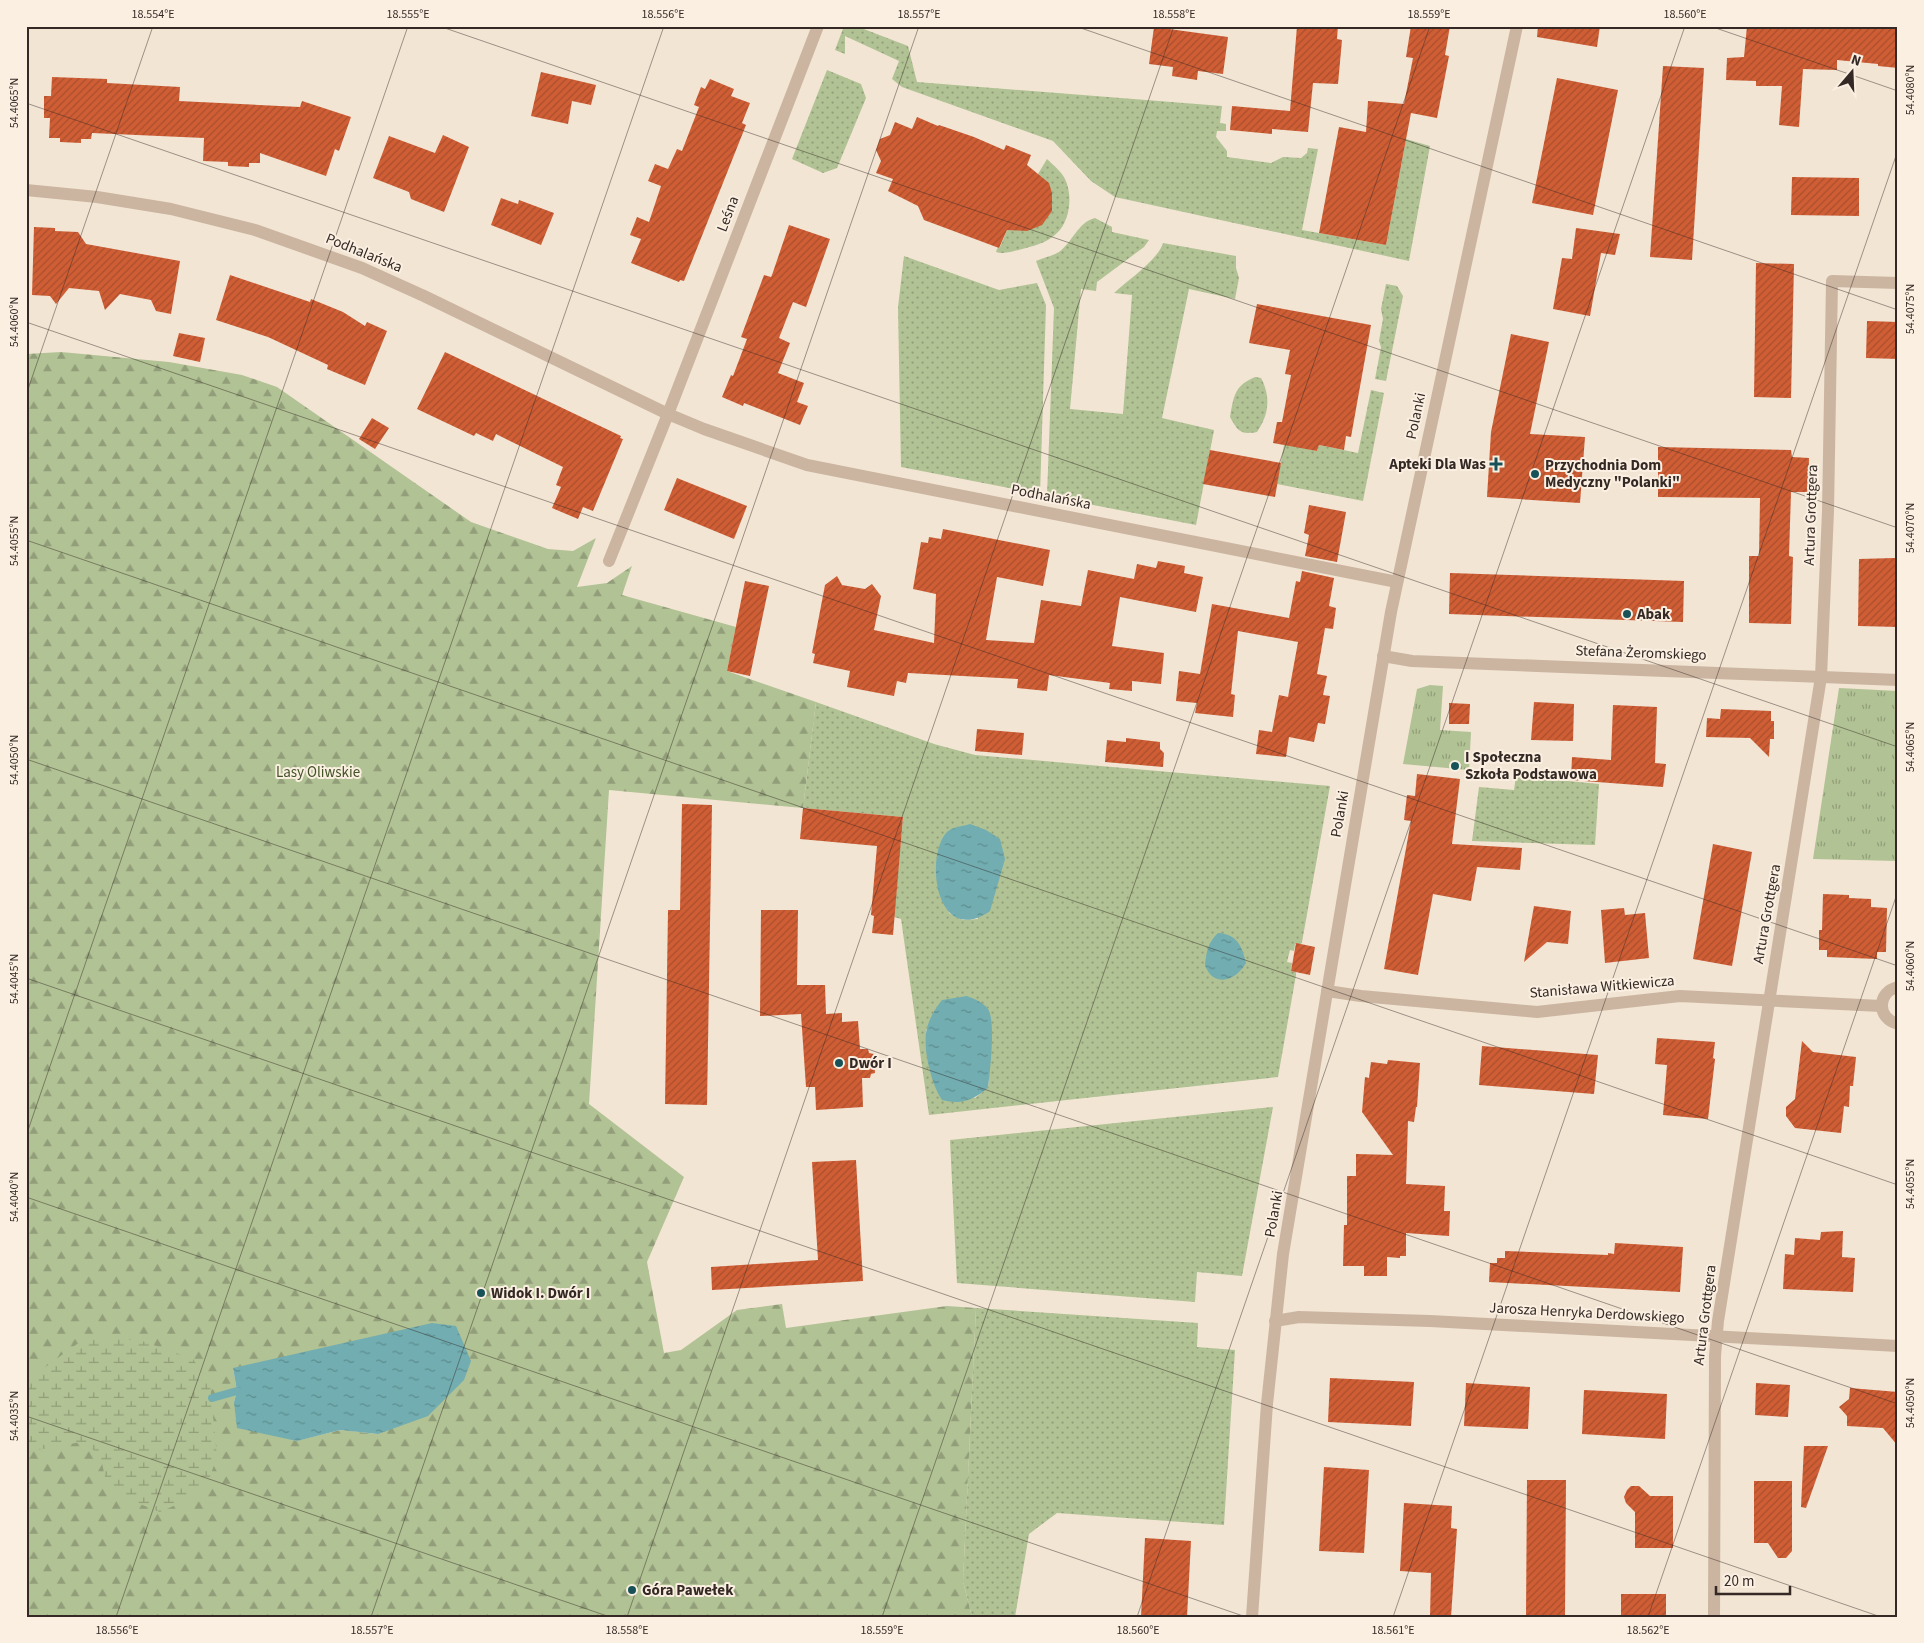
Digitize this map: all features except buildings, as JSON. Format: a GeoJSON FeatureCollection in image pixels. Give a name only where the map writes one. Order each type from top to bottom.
{"type":"FeatureCollection","features":[{"type":"Feature","properties":{"kind":"street","name":"Leśna"},"geometry":{"type":"LineString","coordinates":[[609,561],[818,26]]}},
{"type":"Feature","properties":{"kind":"street","name":"Polanki"},"geometry":{"type":"LineString","coordinates":[[1252,1617],[1266,1414],[1283,1254],[1397,582],[1517,26]]}},
{"type":"Feature","properties":{"kind":"street","name":"Podhalańska"},"geometry":{"type":"LineString","coordinates":[[26,190],[97,197],[171,209],[255,230],[362,268],[668,414],[704,429],[807,465],[1397,582]]}},
{"type":"Feature","properties":{"kind":"street","name":"Artura Grottgera"},"geometry":{"type":"LineString","coordinates":[[1714,1617],[1715,1356],[1717,1336],[1768,1001],[1821,677],[1828,511],[1832,281],[1898,283]]}},
{"type":"Feature","properties":{"kind":"street","name":"Stefana Żeromskiego"},"geometry":{"type":"LineString","coordinates":[[1384,656],[1412,661],[1898,680]]}},
{"type":"Feature","properties":{"kind":"street"},"geometry":{"type":"LineString","coordinates":[[1898,986],[1885,994],[1881,1006],[1886,1018],[1890,1022],[1898,1024]]}},
{"type":"Feature","properties":{"kind":"street","name":"Stanisława Witkiewicza"},"geometry":{"type":"LineString","coordinates":[[1327,991],[1356,996],[1537,1012],[1680,996],[1881,1006]]}},
{"type":"Feature","properties":{"kind":"street","name":"Jarosza Henryka Derdowskiego"},"geometry":{"type":"LineString","coordinates":[[1275,1321],[1298,1317],[1430,1321],[1898,1346]]}},
{"type":"Feature","properties":{"kind":"green space"},"geometry":{"type":"Polygon","coordinates":[[[844,26],[856,26],[908,46],[917,82],[1222,106],[1220,123],[1226,124],[1226,131],[1217,131],[1216,137],[1227,151],[1227,157],[1271,163],[1283,157],[1301,158],[1307,153],[1308,148],[1318,149],[1302,230],[1386,245],[1406,139],[1430,146],[1409,261],[1115,197],[1091,181],[1053,141],[902,87],[892,79],[899,61],[845,36],[845,54],[835,50],[844,26]]]}},
{"type":"Feature","properties":{"kind":"green space"},"geometry":{"type":"Polygon","coordinates":[[[827,70],[861,84],[866,98],[837,168],[823,173],[792,159],[827,70]]]}},
{"type":"Feature","properties":{"kind":"green space"},"geometry":{"type":"Polygon","coordinates":[[[1047,159],[1062,174],[1069,192],[1069,208],[1065,222],[1057,233],[1042,243],[1011,252],[996,252],[1008,228],[1028,230],[1045,220],[1038,174],[1047,159]]]}},
{"type":"Feature","properties":{"kind":"green space"},"geometry":{"type":"Polygon","coordinates":[[[1095,218],[1112,227],[1112,232],[1149,240],[1144,247],[1097,282],[1096,291],[1081,289],[1070,409],[1123,414],[1132,295],[1114,293],[1149,263],[1163,243],[1236,256],[1236,268],[1239,278],[1235,299],[1189,289],[1162,418],[1214,430],[1196,525],[1047,496],[1054,308],[1036,261],[1059,252],[1084,224],[1095,218]]]}},
{"type":"Feature","properties":{"kind":"green space"},"geometry":{"type":"Polygon","coordinates":[[[904,256],[999,290],[1037,283],[1046,305],[1040,494],[901,467],[898,307],[904,256]]]}},
{"type":"Feature","properties":{"kind":"green space"},"geometry":{"type":"Polygon","coordinates":[[[1386,284],[1397,286],[1403,296],[1386,381],[1375,379],[1381,347],[1379,341],[1383,319],[1381,309],[1386,284]]]}},
{"type":"Feature","properties":{"kind":"green space","name":"Lasy Oliwskie"},"geometry":{"type":"Polygon","coordinates":[[[61,352],[169,362],[242,375],[277,387],[471,522],[548,549],[573,551],[596,538],[577,587],[607,583],[632,566],[622,595],[736,627],[727,671],[816,702],[803,808],[609,790],[589,1104],[684,1177],[647,1262],[664,1353],[681,1350],[737,1310],[782,1304],[786,1328],[947,1306],[976,1308],[963,1581],[972,1617],[26,1617],[26,354],[61,352]],[[233,1368],[237,1391],[234,1402],[296,1441],[340,1430],[378,1434],[233,1368]]]}},
{"type":"Feature","properties":{"kind":"green space"},"geometry":{"type":"Polygon","coordinates":[[[1255,377],[1261,378],[1264,385],[1267,406],[1264,419],[1257,432],[1247,433],[1240,431],[1230,417],[1236,392],[1248,380],[1255,377]]]}},
{"type":"Feature","properties":{"kind":"green space"},"geometry":{"type":"Polygon","coordinates":[[[1371,390],[1384,393],[1363,501],[1277,484],[1285,439],[1304,448],[1317,451],[1319,445],[1358,453],[1371,390]]]}},
{"type":"Feature","properties":{"kind":"green space"},"geometry":{"type":"Polygon","coordinates":[[[1430,685],[1443,686],[1440,730],[1471,732],[1469,770],[1403,764],[1417,689],[1430,685]]]}},
{"type":"Feature","properties":{"kind":"green space"},"geometry":{"type":"Polygon","coordinates":[[[1839,688],[1898,691],[1898,861],[1813,859],[1839,688]]]}},
{"type":"Feature","properties":{"kind":"green space"},"geometry":{"type":"Polygon","coordinates":[[[816,702],[934,744],[975,755],[1330,786],[1302,942],[1301,944],[1295,944],[1294,951],[1290,950],[1287,962],[1292,963],[1291,971],[1296,972],[1296,975],[1278,1077],[929,1115],[901,919],[894,917],[903,817],[803,808],[816,702]],[[949,830],[941,844],[949,913],[963,920],[978,919],[949,830]],[[926,1029],[931,1074],[975,1098],[988,1088],[989,1078],[926,1029]]]}},
{"type":"Feature","properties":{"kind":"green space"},"geometry":{"type":"Polygon","coordinates":[[[1516,776],[1599,784],[1595,845],[1472,841],[1479,787],[1514,790],[1516,776]]]}},
{"type":"Feature","properties":{"kind":"green space"},"geometry":{"type":"Polygon","coordinates":[[[1273,1107],[1242,1276],[1197,1272],[1195,1302],[957,1283],[950,1140],[1273,1107]]]}},
{"type":"Feature","properties":{"kind":"green space"},"geometry":{"type":"Polygon","coordinates":[[[976,1308],[1198,1323],[1197,1347],[1235,1350],[1224,1525],[1057,1513],[1029,1534],[1015,1617],[972,1617],[963,1581],[976,1308]]]}},
{"type":"Feature","properties":{"kind":"green space"},"geometry":{"type":"Polygon","coordinates":[[[104,1337],[142,1341],[193,1359],[210,1384],[217,1457],[208,1482],[189,1499],[160,1512],[127,1499],[105,1477],[100,1454],[81,1442],[26,1452],[26,1381],[77,1344],[104,1337]]]}},
{"type":"Feature","properties":{"kind":"water"},"geometry":{"type":"Polygon","coordinates":[[[970,824],[986,830],[1000,839],[1005,859],[990,911],[971,919],[957,918],[946,908],[939,894],[936,876],[937,858],[941,842],[948,831],[970,824]]]}},
{"type":"Feature","properties":{"kind":"water"},"geometry":{"type":"Polygon","coordinates":[[[1218,933],[1230,936],[1238,942],[1246,963],[1236,975],[1222,980],[1212,976],[1205,966],[1208,948],[1218,933]]]}},
{"type":"Feature","properties":{"kind":"water"},"geometry":{"type":"Polygon","coordinates":[[[967,996],[984,1004],[990,1015],[992,1047],[988,1088],[977,1096],[961,1102],[942,1100],[934,1085],[928,1065],[927,1028],[933,1013],[942,1000],[967,996]]]}},
{"type":"Feature","properties":{"kind":"water"},"geometry":{"type":"Polygon","coordinates":[[[432,1323],[456,1326],[471,1361],[464,1380],[428,1416],[378,1434],[340,1430],[297,1441],[237,1428],[234,1402],[237,1391],[233,1368],[432,1323]]]}},
{"type":"Feature","properties":{"kind":"waterway"},"geometry":{"type":"LineString","coordinates":[[212,1398],[237,1391]]}},
{"type":"Feature","properties":{"kind":"place","name":"Apteki Dla Was"},"geometry":{"type":"Point","coordinates":[1496,464]}},
{"type":"Feature","properties":{"kind":"place","name":"Przychodnia Dom Medyczny \"Polanki\""},"geometry":{"type":"Point","coordinates":[1535,474]}},
{"type":"Feature","properties":{"kind":"place","name":"Abak"},"geometry":{"type":"Point","coordinates":[1627,614]}},
{"type":"Feature","properties":{"kind":"place","name":"I Społeczna Szkoła Podstawowa"},"geometry":{"type":"Point","coordinates":[1455,766]}},
{"type":"Feature","properties":{"kind":"place","name":"Dwór I"},"geometry":{"type":"Point","coordinates":[839,1063]}},
{"type":"Feature","properties":{"kind":"place","name":"Widok I. Dwór I"},"geometry":{"type":"Point","coordinates":[481,1293]}},
{"type":"Feature","properties":{"kind":"place","name":"Góra Pawełek"},"geometry":{"type":"Point","coordinates":[632,1590]}}]}
